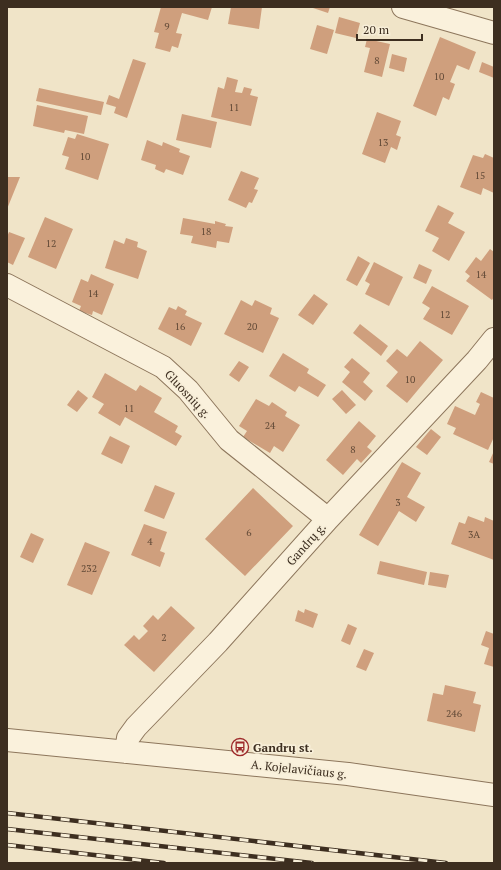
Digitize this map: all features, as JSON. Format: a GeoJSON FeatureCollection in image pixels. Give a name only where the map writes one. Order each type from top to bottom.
{"type":"FeatureCollection","features":[{"type":"Feature","properties":{"kind":"street"},"geometry":{"type":"LineString","coordinates":[[403,7],[494,33]]}},
{"type":"Feature","properties":{"kind":"street","name":"Gluosnių g."},"geometry":{"type":"LineString","coordinates":[[7,285],[163,367],[188,390],[229,440],[328,519]]}},
{"type":"Feature","properties":{"kind":"street","name":"Gandrų g."},"geometry":{"type":"LineString","coordinates":[[126,752],[128,738],[136,727],[218,642],[328,519],[477,360],[494,339]]}},
{"type":"Feature","properties":{"kind":"street","name":"A. Kojelavičiaus g."},"geometry":{"type":"LineString","coordinates":[[7,740],[348,774],[494,794]]}},
{"type":"Feature","properties":{"kind":"building"},"geometry":{"type":"Polygon","coordinates":[[[161,7],[212,7],[208,20],[182,13],[176,33],[182,34],[178,48],[172,46],[170,52],[155,48],[159,33],[154,32],[161,7]]]}},
{"type":"Feature","properties":{"kind":"building"},"geometry":{"type":"Polygon","coordinates":[[[231,7],[262,7],[259,29],[228,24],[231,7]]]}},
{"type":"Feature","properties":{"kind":"building"},"geometry":{"type":"Polygon","coordinates":[[[310,7],[330,7],[328,13],[310,7]]]}},
{"type":"Feature","properties":{"kind":"building"},"geometry":{"type":"Polygon","coordinates":[[[339,17],[360,23],[356,38],[335,33],[339,17]]]}},
{"type":"Feature","properties":{"kind":"building"},"geometry":{"type":"Polygon","coordinates":[[[317,25],[334,30],[327,54],[310,49],[317,25]]]}},
{"type":"Feature","properties":{"kind":"building"},"geometry":{"type":"Polygon","coordinates":[[[440,37],[476,52],[469,70],[457,65],[450,82],[455,84],[449,100],[443,97],[436,116],[413,106],[440,37]]]}},
{"type":"Feature","properties":{"kind":"building"},"geometry":{"type":"Polygon","coordinates":[[[367,39],[390,44],[382,77],[364,72],[370,48],[365,47],[367,39]]]}},
{"type":"Feature","properties":{"kind":"building"},"geometry":{"type":"Polygon","coordinates":[[[392,54],[407,58],[404,72],[389,68],[392,54]]]}},
{"type":"Feature","properties":{"kind":"building"},"geometry":{"type":"Polygon","coordinates":[[[133,59],[146,63],[127,118],[114,113],[116,107],[106,104],[109,95],[119,99],[133,59]]]}},
{"type":"Feature","properties":{"kind":"building"},"geometry":{"type":"Polygon","coordinates":[[[482,62],[494,67],[494,78],[479,72],[482,62]]]}},
{"type":"Feature","properties":{"kind":"building"},"geometry":{"type":"Polygon","coordinates":[[[227,77],[238,80],[235,92],[242,93],[244,87],[252,89],[250,95],[258,97],[251,126],[211,117],[218,87],[224,89],[227,77]]]}},
{"type":"Feature","properties":{"kind":"building"},"geometry":{"type":"Polygon","coordinates":[[[39,88],[104,102],[101,115],[36,101],[39,88]]]}},
{"type":"Feature","properties":{"kind":"building"},"geometry":{"type":"Polygon","coordinates":[[[37,105],[88,116],[84,134],[65,130],[64,133],[33,126],[37,105]]]}},
{"type":"Feature","properties":{"kind":"building"},"geometry":{"type":"Polygon","coordinates":[[[377,112],[401,121],[396,135],[401,137],[397,150],[391,147],[385,163],[362,154],[377,112]]]}},
{"type":"Feature","properties":{"kind":"building"},"geometry":{"type":"Polygon","coordinates":[[[182,114],[217,122],[211,148],[176,140],[182,114]]]}},
{"type":"Feature","properties":{"kind":"building"},"geometry":{"type":"Polygon","coordinates":[[[77,134],[109,144],[98,180],[65,169],[69,157],[62,155],[68,137],[75,139],[77,134]]]}},
{"type":"Feature","properties":{"kind":"building"},"geometry":{"type":"Polygon","coordinates":[[[147,140],[162,146],[163,142],[180,149],[179,152],[190,156],[183,175],[166,169],[164,173],[155,169],[156,165],[141,160],[147,140]]]}},
{"type":"Feature","properties":{"kind":"building"},"geometry":{"type":"Polygon","coordinates":[[[485,154],[494,158],[494,193],[483,188],[481,195],[460,187],[473,155],[483,158],[485,154]]]}},
{"type":"Feature","properties":{"kind":"building"},"geometry":{"type":"Polygon","coordinates":[[[241,171],[259,178],[254,189],[258,190],[252,203],[249,202],[246,208],[228,200],[241,171]]]}},
{"type":"Feature","properties":{"kind":"building"},"geometry":{"type":"Polygon","coordinates":[[[7,177],[20,177],[7,209],[7,177]]]}},
{"type":"Feature","properties":{"kind":"building"},"geometry":{"type":"Polygon","coordinates":[[[438,205],[454,213],[448,223],[465,232],[449,261],[432,251],[439,238],[425,231],[438,205]]]}},
{"type":"Feature","properties":{"kind":"building"},"geometry":{"type":"Polygon","coordinates":[[[45,217],[73,229],[56,269],[28,257],[45,217]]]}},
{"type":"Feature","properties":{"kind":"building"},"geometry":{"type":"Polygon","coordinates":[[[183,218],[215,224],[215,221],[226,224],[225,226],[233,227],[229,243],[217,241],[216,248],[191,243],[193,236],[180,234],[183,218]]]}},
{"type":"Feature","properties":{"kind":"building"},"geometry":{"type":"Polygon","coordinates":[[[9,232],[25,238],[13,265],[7,262],[7,237],[9,232]]]}},
{"type":"Feature","properties":{"kind":"building"},"geometry":{"type":"Polygon","coordinates":[[[126,238],[138,242],[137,247],[147,251],[138,279],[105,268],[114,240],[124,244],[126,238]]]}},
{"type":"Feature","properties":{"kind":"building"},"geometry":{"type":"Polygon","coordinates":[[[490,249],[494,252],[494,297],[492,300],[466,281],[470,276],[465,272],[476,257],[481,261],[490,249]]]}},
{"type":"Feature","properties":{"kind":"building"},"geometry":{"type":"Polygon","coordinates":[[[358,256],[370,263],[357,286],[346,280],[358,256]]]}},
{"type":"Feature","properties":{"kind":"building"},"geometry":{"type":"Polygon","coordinates":[[[374,262],[403,277],[389,306],[365,294],[370,284],[365,281],[374,262]]]}},
{"type":"Feature","properties":{"kind":"building"},"geometry":{"type":"Polygon","coordinates":[[[419,264],[432,270],[426,284],[413,278],[419,264]]]}},
{"type":"Feature","properties":{"kind":"building"},"geometry":{"type":"Polygon","coordinates":[[[91,274],[114,284],[102,315],[93,311],[92,315],[79,311],[81,306],[72,302],[81,279],[88,282],[91,274]]]}},
{"type":"Feature","properties":{"kind":"building"},"geometry":{"type":"Polygon","coordinates":[[[432,286],[469,306],[452,335],[423,319],[430,308],[422,303],[432,286]]]}},
{"type":"Feature","properties":{"kind":"building"},"geometry":{"type":"Polygon","coordinates":[[[314,294],[328,304],[313,325],[298,315],[314,294]]]}},
{"type":"Feature","properties":{"kind":"building"},"geometry":{"type":"Polygon","coordinates":[[[241,300],[252,306],[255,300],[272,308],[270,314],[279,318],[263,353],[224,334],[241,300]]]}},
{"type":"Feature","properties":{"kind":"building"},"geometry":{"type":"Polygon","coordinates":[[[178,306],[187,311],[185,315],[202,323],[191,346],[158,329],[169,307],[176,310],[178,306]]]}},
{"type":"Feature","properties":{"kind":"building"},"geometry":{"type":"Polygon","coordinates":[[[360,324],[388,346],[381,356],[353,333],[360,324]]]}},
{"type":"Feature","properties":{"kind":"building"},"geometry":{"type":"Polygon","coordinates":[[[420,341],[443,360],[407,403],[386,386],[398,372],[386,361],[397,349],[407,357],[420,341]]]}},
{"type":"Feature","properties":{"kind":"building"},"geometry":{"type":"Polygon","coordinates":[[[283,353],[309,369],[307,373],[326,385],[318,397],[299,386],[295,392],[269,376],[283,353]]]}},
{"type":"Feature","properties":{"kind":"building"},"geometry":{"type":"Polygon","coordinates":[[[352,358],[370,373],[363,382],[373,391],[365,401],[342,382],[350,372],[344,367],[352,358]]]}},
{"type":"Feature","properties":{"kind":"building"},"geometry":{"type":"Polygon","coordinates":[[[239,361],[249,367],[239,382],[229,375],[239,361]]]}},
{"type":"Feature","properties":{"kind":"building"},"geometry":{"type":"Polygon","coordinates":[[[105,373],[136,391],[140,385],[162,398],[154,412],[178,426],[175,432],[182,436],[176,446],[125,417],[120,426],[98,413],[104,404],[92,397],[105,373]]]}},
{"type":"Feature","properties":{"kind":"building"},"geometry":{"type":"Polygon","coordinates":[[[78,390],[88,398],[77,412],[67,405],[78,390]]]}},
{"type":"Feature","properties":{"kind":"building"},"geometry":{"type":"Polygon","coordinates":[[[342,390],[356,405],[346,414],[332,399],[342,390]]]}},
{"type":"Feature","properties":{"kind":"building"},"geometry":{"type":"Polygon","coordinates":[[[481,392],[494,398],[494,437],[488,450],[453,434],[456,428],[447,424],[455,406],[475,415],[480,404],[476,402],[481,392]]]}},
{"type":"Feature","properties":{"kind":"building"},"geometry":{"type":"Polygon","coordinates":[[[256,399],[269,406],[272,402],[287,412],[285,416],[300,425],[283,452],[274,446],[270,453],[243,437],[247,431],[239,426],[256,399]]]}},
{"type":"Feature","properties":{"kind":"building"},"geometry":{"type":"Polygon","coordinates":[[[359,421],[376,436],[367,447],[372,451],[361,463],[357,459],[343,475],[326,460],[359,421]]]}},
{"type":"Feature","properties":{"kind":"building"},"geometry":{"type":"Polygon","coordinates":[[[431,429],[441,437],[427,455],[416,447],[431,429]]]}},
{"type":"Feature","properties":{"kind":"building"},"geometry":{"type":"Polygon","coordinates":[[[110,436],[130,446],[122,464],[101,454],[110,436]]]}},
{"type":"Feature","properties":{"kind":"building"},"geometry":{"type":"Polygon","coordinates":[[[494,451],[494,464],[489,462],[494,451]]]}},
{"type":"Feature","properties":{"kind":"building"},"geometry":{"type":"Polygon","coordinates":[[[402,462],[421,473],[407,497],[425,507],[416,522],[399,511],[378,546],[359,535],[402,462]]]}},
{"type":"Feature","properties":{"kind":"building"},"geometry":{"type":"Polygon","coordinates":[[[155,485],[175,493],[164,519],[144,511],[155,485]]]}},
{"type":"Feature","properties":{"kind":"building"},"geometry":{"type":"Polygon","coordinates":[[[253,488],[293,526],[245,576],[205,539],[253,488]]]}},
{"type":"Feature","properties":{"kind":"building"},"geometry":{"type":"Polygon","coordinates":[[[468,516],[484,522],[485,517],[494,521],[494,560],[451,544],[459,522],[465,524],[468,516]]]}},
{"type":"Feature","properties":{"kind":"building"},"geometry":{"type":"Polygon","coordinates":[[[144,524],[167,532],[160,551],[165,553],[160,567],[131,555],[144,524]]]}},
{"type":"Feature","properties":{"kind":"building"},"geometry":{"type":"Polygon","coordinates":[[[31,533],[44,539],[33,563],[20,557],[31,533]]]}},
{"type":"Feature","properties":{"kind":"building"},"geometry":{"type":"Polygon","coordinates":[[[85,542],[110,552],[92,595],[67,585],[85,542]]]}},
{"type":"Feature","properties":{"kind":"building"},"geometry":{"type":"Polygon","coordinates":[[[380,561],[427,572],[424,585],[377,574],[380,561]]]}},
{"type":"Feature","properties":{"kind":"building"},"geometry":{"type":"Polygon","coordinates":[[[430,572],[449,575],[446,588],[428,585],[430,572]]]}},
{"type":"Feature","properties":{"kind":"building"},"geometry":{"type":"Polygon","coordinates":[[[171,606],[195,628],[154,672],[124,645],[134,635],[139,640],[148,631],[143,626],[153,615],[158,620],[171,606]]]}},
{"type":"Feature","properties":{"kind":"building"},"geometry":{"type":"Polygon","coordinates":[[[305,609],[318,614],[313,628],[295,621],[298,610],[304,613],[305,609]]]}},
{"type":"Feature","properties":{"kind":"building"},"geometry":{"type":"Polygon","coordinates":[[[348,624],[357,628],[350,645],[341,641],[348,624]]]}},
{"type":"Feature","properties":{"kind":"building"},"geometry":{"type":"Polygon","coordinates":[[[486,631],[494,634],[494,667],[484,664],[489,648],[481,645],[486,631]]]}},
{"type":"Feature","properties":{"kind":"building"},"geometry":{"type":"Polygon","coordinates":[[[364,649],[374,653],[366,671],[356,667],[364,649]]]}},
{"type":"Feature","properties":{"kind":"building"},"geometry":{"type":"Polygon","coordinates":[[[445,685],[476,692],[473,703],[481,705],[475,732],[427,721],[433,693],[443,695],[445,685]]]}},
{"type":"Feature","properties":{"kind":"railway"},"geometry":{"type":"LineString","coordinates":[[7,813],[446,863]]}},
{"type":"Feature","properties":{"kind":"railway"},"geometry":{"type":"LineString","coordinates":[[7,829],[312,863]]}},
{"type":"Feature","properties":{"kind":"railway"},"geometry":{"type":"LineString","coordinates":[[7,845],[164,863]]}},
{"type":"Feature","properties":{"kind":"place","name":"Gandrų st."},"geometry":{"type":"Point","coordinates":[240,747]}}]}
